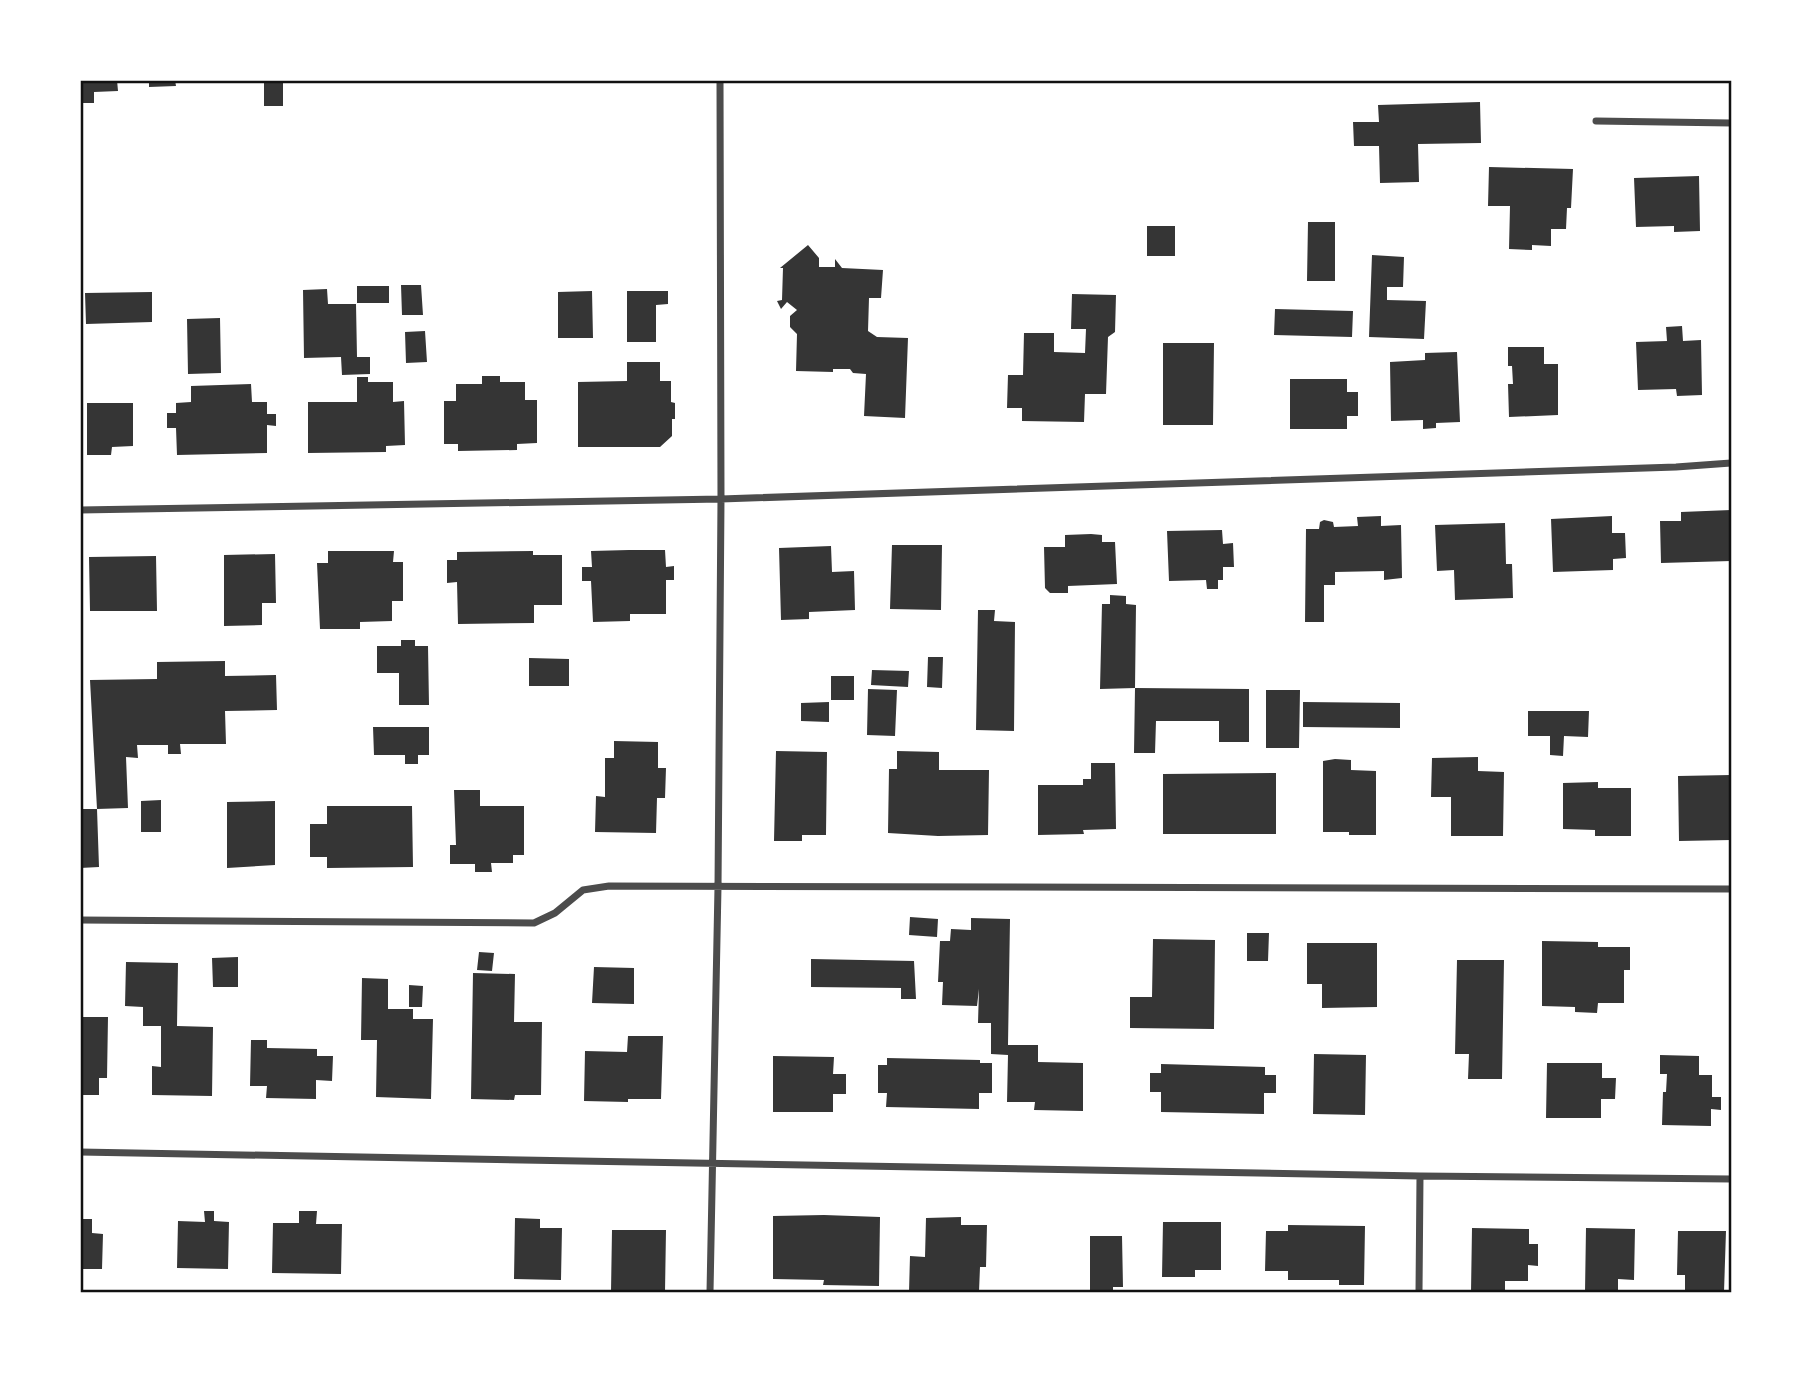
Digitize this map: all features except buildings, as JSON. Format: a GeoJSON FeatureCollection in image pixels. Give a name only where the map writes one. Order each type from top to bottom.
{"type":"FeatureCollection","features":[{"type":"Feature","properties":{"kind":"street"},"geometry":{"type":"LineString","coordinates":[[710,1293],[719,887],[720,80]]}},
{"type":"Feature","properties":{"kind":"street"},"geometry":{"type":"LineString","coordinates":[[1596,121],[1731,123]]}},
{"type":"Feature","properties":{"kind":"street"},"geometry":{"type":"LineString","coordinates":[[80,510],[721,499],[1731,463]]}},
{"type":"Feature","properties":{"kind":"street"},"geometry":{"type":"LineString","coordinates":[[80,920],[534,923],[555,913],[583,890],[609,886],[1731,889]]}},
{"type":"Feature","properties":{"kind":"street"},"geometry":{"type":"LineString","coordinates":[[80,1152],[1731,1179]]}},
{"type":"Feature","properties":{"kind":"street"},"geometry":{"type":"LineString","coordinates":[[1419,1293],[1420,1176]]}}]}
